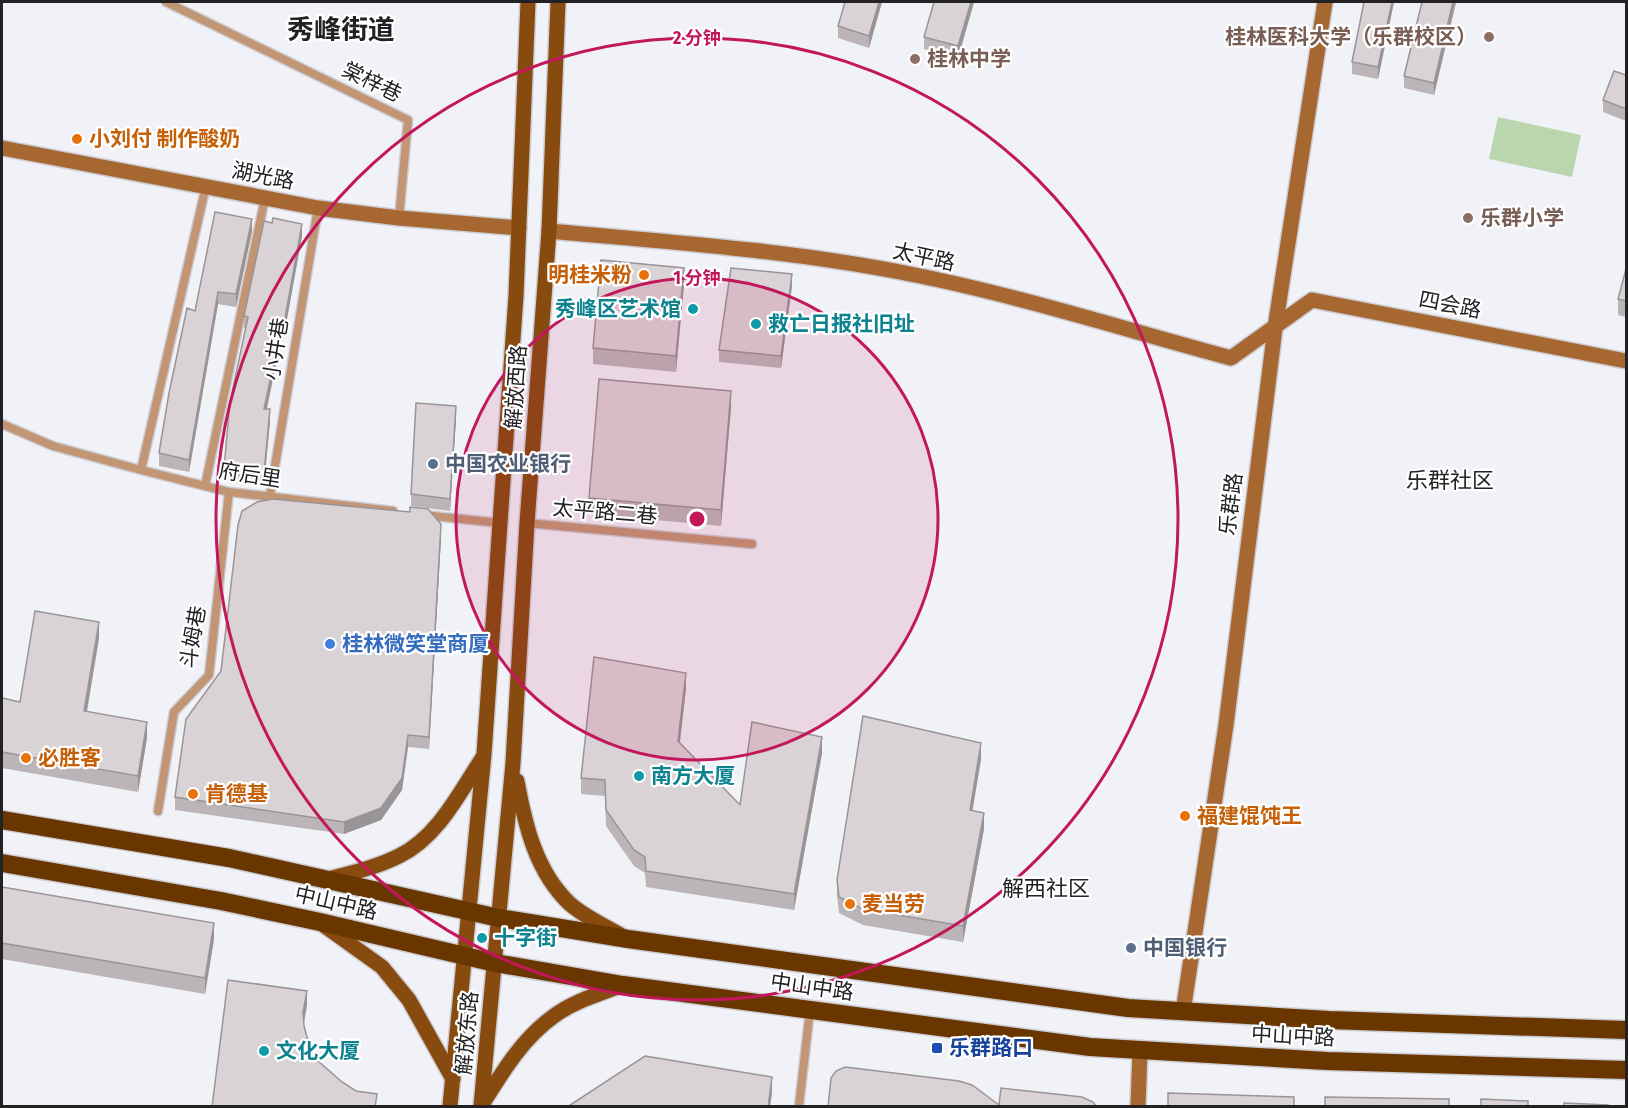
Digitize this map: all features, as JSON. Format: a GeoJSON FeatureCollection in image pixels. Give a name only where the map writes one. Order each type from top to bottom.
{"type":"FeatureCollection","features":[{"type":"Feature","properties":{"kind":"highway","name":"中山中路"},"geometry":{"type":"LineString","coordinates":[[2,820],[229,858],[499,918],[628,939],[1128,1008],[1329,1020],[1626,1030]]}},
{"type":"Feature","properties":{"kind":"highway","name":"中山中路"},"geometry":{"type":"LineString","coordinates":[[2,863],[221,901],[495,963],[622,985],[1090,1047],[1327,1061],[1626,1070]]}},
{"type":"Feature","properties":{"kind":"main road","name":"解放西路"},"geometry":{"type":"LineString","coordinates":[[470,911],[484,754],[519,228],[528,2]]}},
{"type":"Feature","properties":{"kind":"main road","name":"解放西路"},"geometry":{"type":"LineString","coordinates":[[499,918],[513,763],[527,523],[549,231],[558,2]]}},
{"type":"Feature","properties":{"kind":"main road"},"geometry":{"type":"LineString","coordinates":[[328,879],[401,855],[426,837],[452,804],[484,754]]}},
{"type":"Feature","properties":{"kind":"main road"},"geometry":{"type":"LineString","coordinates":[[513,763],[523,814],[534,849],[548,879],[571,904],[628,939]]}},
{"type":"Feature","properties":{"kind":"main road","name":"解放东路"},"geometry":{"type":"LineString","coordinates":[[450,1107],[470,911]]}},
{"type":"Feature","properties":{"kind":"main road","name":"解放东路"},"geometry":{"type":"LineString","coordinates":[[481,1106],[499,918]]}},
{"type":"Feature","properties":{"kind":"main road"},"geometry":{"type":"LineString","coordinates":[[320,922],[382,967],[410,1000],[453,1079]]}},
{"type":"Feature","properties":{"kind":"main road"},"geometry":{"type":"LineString","coordinates":[[481,1106],[502,1072],[527,1039],[555,1015],[584,1000],[622,985]]}},
{"type":"Feature","properties":{"kind":"street","name":"乐群路"},"geometry":{"type":"LineString","coordinates":[[1183,1012],[1226,725],[1275,328],[1325,2]]}},
{"type":"Feature","properties":{"kind":"street","name":"湖光路"},"geometry":{"type":"LineString","coordinates":[[2,148],[318,208],[399,218],[519,228]]}},
{"type":"Feature","properties":{"kind":"street","name":"太平路"},"geometry":{"type":"LineString","coordinates":[[549,231],[783,255],[905,273],[1004,296],[1231,357],[1275,328]]}},
{"type":"Feature","properties":{"kind":"street","name":"四会路"},"geometry":{"type":"LineString","coordinates":[[1275,328],[1312,300],[1626,361]]}},
{"type":"Feature","properties":{"kind":"street"},"geometry":{"type":"LineString","coordinates":[[1138,1107],[1140,1051]]}},
{"type":"Feature","properties":{"kind":"lane","name":"棠梓巷"},"geometry":{"type":"LineString","coordinates":[[166,2],[408,120],[399,218]]}},
{"type":"Feature","properties":{"kind":"lane"},"geometry":{"type":"LineString","coordinates":[[141,470],[206,186]]}},
{"type":"Feature","properties":{"kind":"lane"},"geometry":{"type":"LineString","coordinates":[[205,486],[265,198]]}},
{"type":"Feature","properties":{"kind":"lane","name":"小井巷"},"geometry":{"type":"LineString","coordinates":[[270,496],[318,208]]}},
{"type":"Feature","properties":{"kind":"lane","name":"府后里"},"geometry":{"type":"LineString","coordinates":[[2,424],[53,446],[229,492],[401,512]]}},
{"type":"Feature","properties":{"kind":"lane","name":"斗姆巷"},"geometry":{"type":"LineString","coordinates":[[158,811],[174,712],[209,675],[229,492]]}},
{"type":"Feature","properties":{"kind":"lane"},"geometry":{"type":"LineString","coordinates":[[413,513],[500,524]]}},
{"type":"Feature","properties":{"kind":"lane","name":"太平路二巷"},"geometry":{"type":"LineString","coordinates":[[527,523],[752,544]]}},
{"type":"Feature","properties":{"kind":"lane"},"geometry":{"type":"LineString","coordinates":[[799,1107],[810,1010]]}},
{"type":"Feature","properties":{"kind":"green space"},"geometry":{"type":"Polygon","coordinates":[[[1498,117],[1581,135],[1572,177],[1489,159],[1498,117]]]}},
{"type":"Feature","properties":{"kind":"building"},"geometry":{"type":"Polygon","coordinates":[[[845,2],[879,2],[869,36],[838,26],[845,2]]]}},
{"type":"Feature","properties":{"kind":"building"},"geometry":{"type":"Polygon","coordinates":[[[934,2],[971,2],[958,46],[924,37],[934,2]]]}},
{"type":"Feature","properties":{"kind":"building"},"geometry":{"type":"Polygon","coordinates":[[[1364,2],[1392,2],[1378,67],[1352,62],[1364,2]]]}},
{"type":"Feature","properties":{"kind":"building"},"geometry":{"type":"Polygon","coordinates":[[[1422,2],[1453,2],[1434,83],[1404,76],[1422,2]]]}},
{"type":"Feature","properties":{"kind":"building"},"geometry":{"type":"Polygon","coordinates":[[[1614,71],[1626,75],[1626,109],[1603,100],[1614,71]]]}},
{"type":"Feature","properties":{"kind":"building"},"geometry":{"type":"Polygon","coordinates":[[[215,212],[252,219],[236,294],[218,292],[189,460],[159,453],[187,308],[195,311],[215,212]]]}},
{"type":"Feature","properties":{"kind":"building"},"geometry":{"type":"Polygon","coordinates":[[[273,218],[302,224],[285,318],[283,318],[264,409],[270,409],[264,473],[224,468],[230,402],[248,317],[244,316],[264,221],[272,223],[273,218]]]}},
{"type":"Feature","properties":{"kind":"building"},"geometry":{"type":"Polygon","coordinates":[[[601,260],[684,268],[676,356],[593,348],[601,260]]]}},
{"type":"Feature","properties":{"kind":"building","name":"救亡日报社旧址"},"geometry":{"type":"Polygon","coordinates":[[[731,268],[792,274],[781,356],[719,350],[731,268]]]}},
{"type":"Feature","properties":{"kind":"building"},"geometry":{"type":"Polygon","coordinates":[[[1626,269],[1626,301],[1618,299],[1626,269]]]}},
{"type":"Feature","properties":{"kind":"building"},"geometry":{"type":"Polygon","coordinates":[[[599,379],[731,391],[721,510],[589,498],[599,379]]]}},
{"type":"Feature","properties":{"kind":"building","name":"中国农业银行"},"geometry":{"type":"Polygon","coordinates":[[[416,403],[456,406],[450,499],[411,494],[416,403]]]}},
{"type":"Feature","properties":{"kind":"building","name":"桂林微笑堂商厦"},"geometry":{"type":"Polygon","coordinates":[[[273,499],[410,512],[410,507],[428,509],[441,524],[429,737],[408,735],[402,778],[381,808],[344,822],[175,797],[186,719],[221,671],[238,525],[242,511],[257,502],[273,499]]]}},
{"type":"Feature","properties":{"kind":"building"},"geometry":{"type":"Polygon","coordinates":[[[35,611],[99,622],[84,711],[147,722],[138,776],[2,752],[2,698],[20,702],[35,611]]]}},
{"type":"Feature","properties":{"kind":"building","name":"南方大厦"},"geometry":{"type":"Polygon","coordinates":[[[594,657],[686,673],[678,741],[740,805],[752,722],[822,737],[794,894],[646,871],[645,857],[634,850],[606,810],[605,780],[581,778],[594,657]]]}},
{"type":"Feature","properties":{"kind":"building"},"geometry":{"type":"Polygon","coordinates":[[[863,716],[981,743],[970,810],[984,813],[963,926],[863,909],[839,897],[837,880],[863,716]]]}},
{"type":"Feature","properties":{"kind":"building"},"geometry":{"type":"Polygon","coordinates":[[[2,887],[214,923],[205,978],[2,943],[2,887]]]}},
{"type":"Feature","properties":{"kind":"building","name":"文化大厦"},"geometry":{"type":"Polygon","coordinates":[[[228,980],[307,991],[303,1012],[304,1026],[317,1060],[356,1091],[377,1094],[375,1107],[212,1107],[228,980]]]}},
{"type":"Feature","properties":{"kind":"building"},"geometry":{"type":"Polygon","coordinates":[[[645,1056],[772,1077],[768,1107],[567,1107],[645,1056]]]}},
{"type":"Feature","properties":{"kind":"building"},"geometry":{"type":"Polygon","coordinates":[[[845,1067],[959,1081],[972,1085],[999,1105],[1001,1088],[1082,1097],[1093,1102],[1097,1107],[828,1107],[831,1078],[836,1071],[845,1067]]]}},
{"type":"Feature","properties":{"kind":"building"},"geometry":{"type":"Polygon","coordinates":[[[1168,1093],[1294,1097],[1294,1107],[1168,1107],[1168,1093]]]}},
{"type":"Feature","properties":{"kind":"building"},"geometry":{"type":"Polygon","coordinates":[[[1325,1097],[1449,1099],[1449,1107],[1325,1107],[1325,1097]]]}},
{"type":"Feature","properties":{"kind":"building"},"geometry":{"type":"Polygon","coordinates":[[[1481,1099],[1528,1101],[1528,1107],[1481,1107],[1481,1099]]]}},
{"type":"Feature","properties":{"kind":"building"},"geometry":{"type":"Polygon","coordinates":[[[1564,1103],[1608,1105],[1608,1107],[1564,1107],[1564,1103]]]}},
{"type":"Feature","properties":{"kind":"place","name":"桂林医科大学（乐群校区）"},"geometry":{"type":"Point","coordinates":[1489,37]}},
{"type":"Feature","properties":{"kind":"place","name":"桂林中学"},"geometry":{"type":"Point","coordinates":[915,59]}},
{"type":"Feature","properties":{"kind":"place","name":"小刘付 制作酸奶"},"geometry":{"type":"Point","coordinates":[77,139]}},
{"type":"Feature","properties":{"kind":"place","name":"乐群小学"},"geometry":{"type":"Point","coordinates":[1468,218]}},
{"type":"Feature","properties":{"kind":"place","name":"明桂米粉"},"geometry":{"type":"Point","coordinates":[644,275]}},
{"type":"Feature","properties":{"kind":"place","name":"秀峰区艺术馆"},"geometry":{"type":"Point","coordinates":[693,309]}},
{"type":"Feature","properties":{"kind":"place","name":"救亡日报社旧址"},"geometry":{"type":"Point","coordinates":[756,324]}},
{"type":"Feature","properties":{"kind":"place","name":"中国农业银行"},"geometry":{"type":"Point","coordinates":[433,464]}},
{"type":"Feature","properties":{"kind":"place","name":"桂林微笑堂商厦"},"geometry":{"type":"Point","coordinates":[330,644]}},
{"type":"Feature","properties":{"kind":"place","name":"必胜客"},"geometry":{"type":"Point","coordinates":[26,758]}},
{"type":"Feature","properties":{"kind":"place","name":"南方大厦"},"geometry":{"type":"Point","coordinates":[639,776]}},
{"type":"Feature","properties":{"kind":"place","name":"肯德基"},"geometry":{"type":"Point","coordinates":[193,794]}},
{"type":"Feature","properties":{"kind":"place","name":"福建馄饨王"},"geometry":{"type":"Point","coordinates":[1185,816]}},
{"type":"Feature","properties":{"kind":"place","name":"麦当劳"},"geometry":{"type":"Point","coordinates":[850,904]}},
{"type":"Feature","properties":{"kind":"place","name":"十字街"},"geometry":{"type":"Point","coordinates":[482,938]}},
{"type":"Feature","properties":{"kind":"place","name":"中国银行"},"geometry":{"type":"Point","coordinates":[1131,948]}},
{"type":"Feature","properties":{"kind":"place","name":"乐群路口"},"geometry":{"type":"Point","coordinates":[937,1048]}},
{"type":"Feature","properties":{"kind":"place","name":"文化大厦"},"geometry":{"type":"Point","coordinates":[264,1051]}},
{"type":"Feature","properties":{"kind":"district","name":"秀峰街道"},"geometry":{"type":"Point","coordinates":[341,30]}},
{"type":"Feature","properties":{"kind":"district","name":"乐群社区"},"geometry":{"type":"Point","coordinates":[1450,480]}},
{"type":"Feature","properties":{"kind":"district","name":"解西社区"},"geometry":{"type":"Point","coordinates":[1046,888]}}]}
